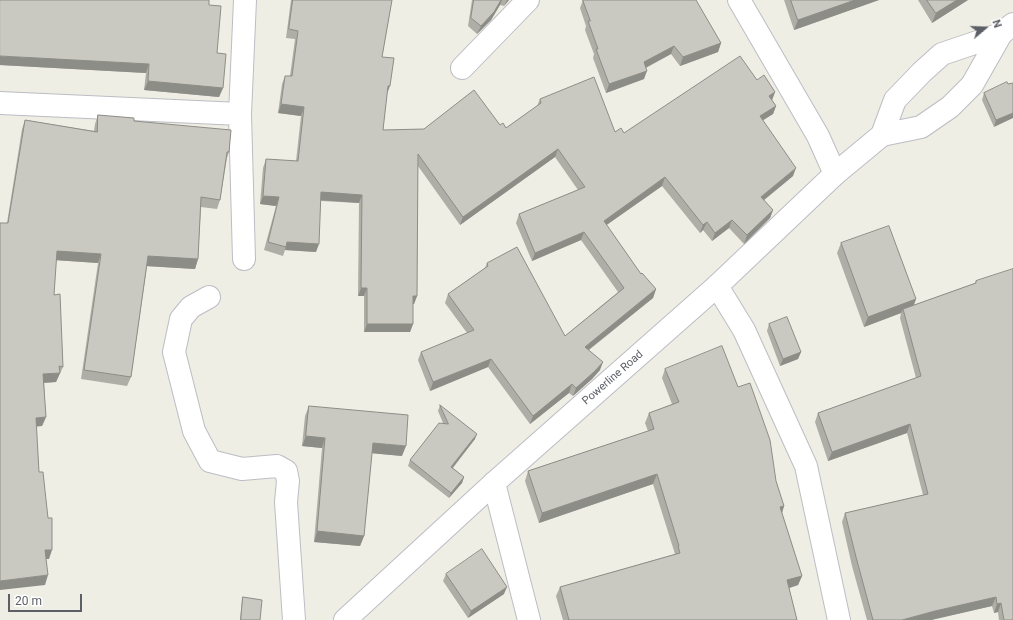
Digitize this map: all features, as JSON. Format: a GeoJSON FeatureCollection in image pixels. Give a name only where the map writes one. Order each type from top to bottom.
{"type":"FeatureCollection","features":[{"type":"Feature","properties":{"kind":"street"},"geometry":{"type":"LineString","coordinates":[[244,259],[240,114],[245,0]]}},
{"type":"Feature","properties":{"kind":"street"},"geometry":{"type":"LineString","coordinates":[[462,68],[528,0]]}},
{"type":"Feature","properties":{"kind":"street"},"geometry":{"type":"LineString","coordinates":[[739,0],[818,136],[835,174]]}},
{"type":"Feature","properties":{"kind":"street","name":"Powerline Road"},"geometry":{"type":"LineString","coordinates":[[882,135],[895,100],[942,54],[1007,29]]}},
{"type":"Feature","properties":{"kind":"street","name":"Powerline Road"},"geometry":{"type":"LineString","coordinates":[[344,620],[494,483],[717,286],[835,174],[882,135],[921,127],[950,107],[972,85],[1007,29]]}},
{"type":"Feature","properties":{"kind":"street"},"geometry":{"type":"LineString","coordinates":[[0,103],[93,106],[240,114]]}},
{"type":"Feature","properties":{"kind":"street"},"geometry":{"type":"LineString","coordinates":[[717,286],[744,330],[806,466],[840,620]]}},
{"type":"Feature","properties":{"kind":"street"},"geometry":{"type":"LineString","coordinates":[[209,298],[191,307],[181,318],[174,352],[194,432],[210,461],[242,469],[277,466],[286,471],[288,481],[286,502],[294,620]]}},
{"type":"Feature","properties":{"kind":"street"},"geometry":{"type":"LineString","coordinates":[[494,483],[529,620]]}},
{"type":"Feature","properties":{"kind":"building"},"geometry":{"type":"Polygon","coordinates":[[[0,0],[209,0],[209,5],[221,6],[217,53],[226,54],[223,88],[148,81],[149,64],[0,56],[0,0]]]}},
{"type":"Feature","properties":{"kind":"building"},"geometry":{"type":"Polygon","coordinates":[[[293,0],[392,0],[382,57],[394,58],[390,86],[388,86],[383,130],[424,129],[474,90],[500,125],[503,123],[506,128],[541,103],[540,99],[594,77],[615,132],[621,128],[624,133],[740,56],[757,80],[764,75],[775,92],[769,96],[776,106],[760,116],[796,168],[761,197],[773,210],[747,235],[732,220],[715,233],[707,222],[703,225],[665,177],[604,221],[641,274],[642,273],[656,289],[585,347],[603,362],[595,371],[576,388],[572,384],[533,416],[491,359],[433,382],[421,352],[474,330],[448,294],[488,266],[487,263],[517,247],[565,336],[624,288],[584,232],[535,253],[519,214],[585,187],[558,149],[463,217],[418,154],[417,296],[413,296],[413,324],[367,324],[367,288],[361,288],[362,195],[321,192],[319,244],[287,242],[286,247],[268,242],[279,197],[263,196],[266,159],[298,161],[304,107],[281,104],[285,76],[292,76],[298,31],[289,29],[293,0]]]}},
{"type":"Feature","properties":{"kind":"building"},"geometry":{"type":"Polygon","coordinates":[[[474,0],[501,0],[494,12],[481,26],[471,18],[474,0]]]}},
{"type":"Feature","properties":{"kind":"building"},"geometry":{"type":"Polygon","coordinates":[[[583,0],[696,0],[721,43],[683,57],[674,46],[644,62],[647,71],[609,84],[596,49],[598,49],[588,21],[590,21],[583,0]]]}},
{"type":"Feature","properties":{"kind":"building"},"geometry":{"type":"Polygon","coordinates":[[[791,0],[855,0],[798,20],[791,0]]]}},
{"type":"Feature","properties":{"kind":"building"},"geometry":{"type":"Polygon","coordinates":[[[927,0],[957,0],[936,13],[927,0]]]}},
{"type":"Feature","properties":{"kind":"building"},"geometry":{"type":"Polygon","coordinates":[[[1007,82],[1008,84],[1013,83],[1013,113],[996,120],[984,93],[1007,82]]]}},
{"type":"Feature","properties":{"kind":"building"},"geometry":{"type":"Polygon","coordinates":[[[98,115],[134,118],[134,121],[231,130],[229,152],[227,152],[220,200],[201,197],[198,259],[148,256],[131,377],[84,370],[101,254],[57,251],[54,295],[60,294],[63,367],[59,366],[60,373],[43,374],[46,417],[36,418],[39,472],[43,472],[48,518],[52,518],[52,550],[45,550],[48,575],[0,581],[0,223],[8,223],[25,120],[97,132],[98,115]]]}},
{"type":"Feature","properties":{"kind":"building"},"geometry":{"type":"Polygon","coordinates":[[[889,226],[916,299],[868,317],[841,243],[889,226]]]}},
{"type":"Feature","properties":{"kind":"building"},"geometry":{"type":"Polygon","coordinates":[[[1013,269],[1013,620],[1004,620],[1001,603],[997,604],[996,597],[902,620],[873,620],[845,513],[928,494],[910,424],[832,452],[818,413],[921,376],[903,309],[976,283],[976,281],[1013,269]]]}},
{"type":"Feature","properties":{"kind":"building"},"geometry":{"type":"Polygon","coordinates":[[[787,317],[801,352],[783,359],[769,324],[787,317]]]}},
{"type":"Feature","properties":{"kind":"building"},"geometry":{"type":"Polygon","coordinates":[[[722,346],[738,387],[750,383],[770,440],[776,481],[784,506],[780,507],[802,576],[787,580],[797,620],[569,620],[560,587],[680,553],[679,546],[657,474],[542,513],[528,471],[654,429],[649,413],[679,402],[665,369],[722,346]]]}},
{"type":"Feature","properties":{"kind":"building"},"geometry":{"type":"Polygon","coordinates":[[[440,405],[477,434],[451,467],[464,477],[451,493],[410,460],[439,423],[448,424],[440,405]]]}},
{"type":"Feature","properties":{"kind":"building"},"geometry":{"type":"Polygon","coordinates":[[[309,406],[408,415],[406,446],[373,443],[364,536],[317,531],[325,438],[306,436],[309,406]]]}},
{"type":"Feature","properties":{"kind":"building"},"geometry":{"type":"Polygon","coordinates":[[[482,549],[507,587],[471,611],[446,574],[482,549]]]}},
{"type":"Feature","properties":{"kind":"building"},"geometry":{"type":"Polygon","coordinates":[[[243,597],[262,600],[260,620],[241,620],[243,597]]]}}]}
